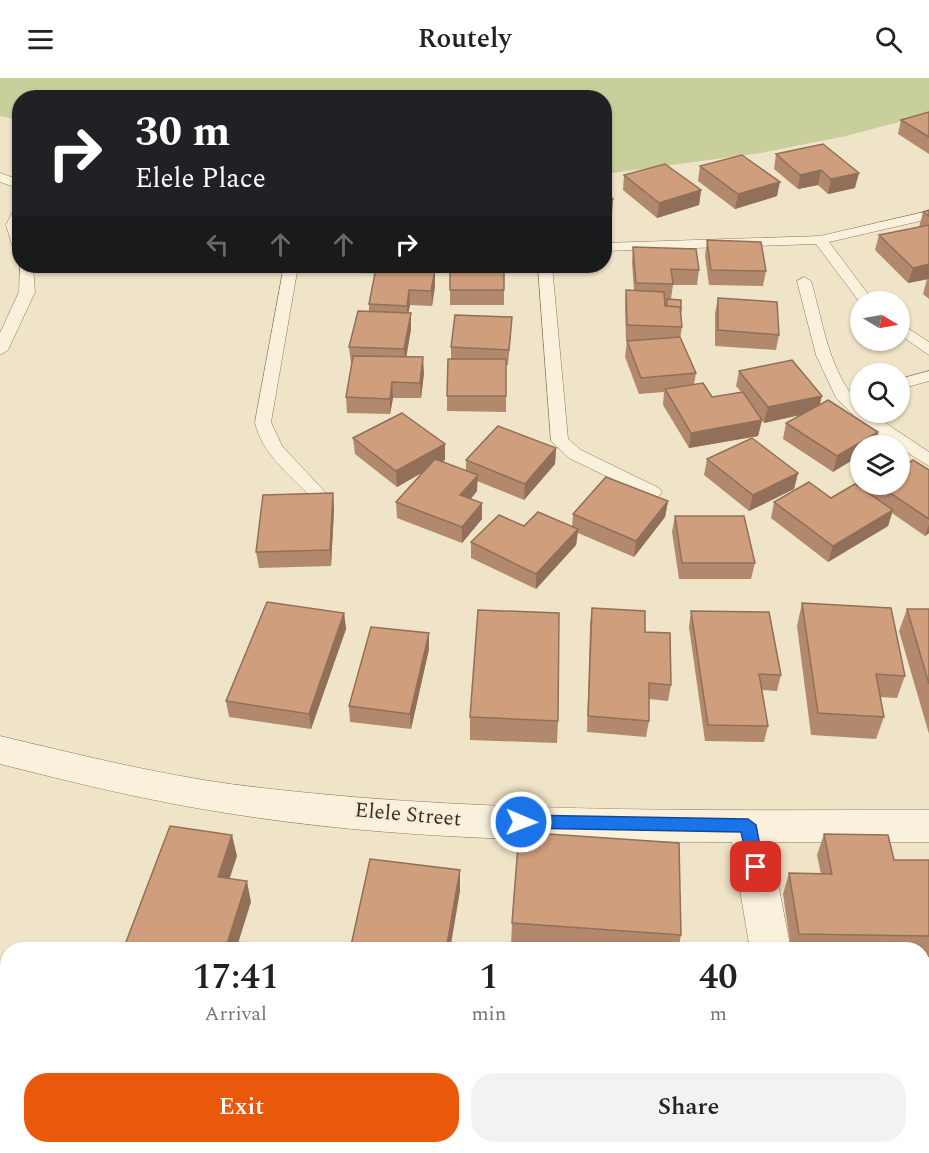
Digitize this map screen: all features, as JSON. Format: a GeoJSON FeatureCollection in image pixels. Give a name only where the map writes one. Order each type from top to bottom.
{"type":"FeatureCollection","features":[{"type":"Feature","properties":{"kind":"street","name":"Elele Street"},"geometry":{"type":"LineString","coordinates":[[0,750],[60,767],[261,803],[476,821],[929,826]]}},
{"type":"Feature","properties":{"kind":"street"},"geometry":{"type":"LineString","coordinates":[[748,825],[770,942]]}},
{"type":"Feature","properties":{"kind":"lane"},"geometry":{"type":"LineString","coordinates":[[612,247],[820,240],[929,215]]}},
{"type":"Feature","properties":{"kind":"lane"},"geometry":{"type":"LineString","coordinates":[[820,240],[859,291]]}},
{"type":"Feature","properties":{"kind":"lane"},"geometry":{"type":"LineString","coordinates":[[0,350],[27,292],[26,273]]}},
{"type":"Feature","properties":{"kind":"lane"},"geometry":{"type":"LineString","coordinates":[[290,273],[263,422],[264,432],[271,444],[317,493]]}},
{"type":"Feature","properties":{"kind":"lane"},"geometry":{"type":"LineString","coordinates":[[546,273],[560,441],[575,454],[653,492]]}},
{"type":"Feature","properties":{"kind":"lane"},"geometry":{"type":"LineString","coordinates":[[804,281],[832,375],[850,393]]}},
{"type":"Feature","properties":{"kind":"lane"},"geometry":{"type":"LineString","coordinates":[[910,336],[929,351]]}},
{"type":"Feature","properties":{"kind":"lane"},"geometry":{"type":"LineString","coordinates":[[910,381],[929,376]]}},
{"type":"Feature","properties":{"kind":"lane"},"geometry":{"type":"LineString","coordinates":[[872,423],[929,460]]}},
{"type":"Feature","properties":{"kind":"green space"},"geometry":{"type":"Polygon","coordinates":[[[0,78],[929,78],[929,114],[846,136],[761,153],[612,173],[612,90],[12,90],[12,119],[0,116],[0,78]]]}},
{"type":"Feature","properties":{"kind":"building"},"geometry":{"type":"Polygon","coordinates":[[[929,112],[929,137],[901,120],[929,112]]]}},
{"type":"Feature","properties":{"kind":"building"},"geometry":{"type":"Polygon","coordinates":[[[823,144],[859,173],[831,179],[821,170],[800,175],[776,154],[823,144]]]}},
{"type":"Feature","properties":{"kind":"building"},"geometry":{"type":"Polygon","coordinates":[[[742,155],[780,182],[738,194],[700,166],[742,155]]]}},
{"type":"Feature","properties":{"kind":"building"},"geometry":{"type":"Polygon","coordinates":[[[665,164],[701,190],[659,203],[624,175],[665,164]]]}},
{"type":"Feature","properties":{"kind":"building"},"geometry":{"type":"Polygon","coordinates":[[[929,225],[929,264],[913,268],[879,235],[929,225]]]}},
{"type":"Feature","properties":{"kind":"building"},"geometry":{"type":"Polygon","coordinates":[[[707,240],[761,242],[766,271],[711,270],[707,240]]]}},
{"type":"Feature","properties":{"kind":"building"},"geometry":{"type":"Polygon","coordinates":[[[633,247],[696,249],[699,270],[671,269],[673,284],[636,283],[633,247]]]}},
{"type":"Feature","properties":{"kind":"building"},"geometry":{"type":"Polygon","coordinates":[[[375,273],[434,273],[431,291],[409,290],[407,306],[369,304],[375,273]]]}},
{"type":"Feature","properties":{"kind":"building"},"geometry":{"type":"Polygon","coordinates":[[[450,273],[504,273],[504,290],[450,290],[450,273]]]}},
{"type":"Feature","properties":{"kind":"building"},"geometry":{"type":"Polygon","coordinates":[[[626,290],[664,292],[665,306],[680,307],[682,327],[627,325],[626,290]]]}},
{"type":"Feature","properties":{"kind":"building"},"geometry":{"type":"Polygon","coordinates":[[[718,298],[777,302],[779,335],[718,330],[718,298]]]}},
{"type":"Feature","properties":{"kind":"building"},"geometry":{"type":"Polygon","coordinates":[[[667,299],[681,300],[681,311],[680,307],[667,306],[667,299]]]}},
{"type":"Feature","properties":{"kind":"building"},"geometry":{"type":"Polygon","coordinates":[[[358,311],[411,313],[404,349],[349,347],[358,311]]]}},
{"type":"Feature","properties":{"kind":"building"},"geometry":{"type":"Polygon","coordinates":[[[455,315],[512,317],[509,350],[451,347],[455,315]]]}},
{"type":"Feature","properties":{"kind":"building"},"geometry":{"type":"Polygon","coordinates":[[[680,337],[696,373],[641,378],[627,341],[680,337]]]}},
{"type":"Feature","properties":{"kind":"building"},"geometry":{"type":"Polygon","coordinates":[[[353,356],[423,357],[420,383],[392,382],[390,399],[346,397],[353,356]]]}},
{"type":"Feature","properties":{"kind":"building"},"geometry":{"type":"Polygon","coordinates":[[[448,359],[506,359],[506,396],[447,396],[448,359]]]}},
{"type":"Feature","properties":{"kind":"building"},"geometry":{"type":"Polygon","coordinates":[[[792,360],[822,396],[768,407],[739,371],[792,360]]]}},
{"type":"Feature","properties":{"kind":"building"},"geometry":{"type":"Polygon","coordinates":[[[703,383],[712,397],[743,392],[762,420],[691,433],[665,389],[703,383]]]}},
{"type":"Feature","properties":{"kind":"building"},"geometry":{"type":"Polygon","coordinates":[[[828,400],[850,414],[850,423],[864,423],[878,432],[873,435],[850,435],[850,448],[837,456],[786,423],[828,400]]]}},
{"type":"Feature","properties":{"kind":"building"},"geometry":{"type":"Polygon","coordinates":[[[402,413],[445,444],[396,471],[353,438],[402,413]]]}},
{"type":"Feature","properties":{"kind":"building"},"geometry":{"type":"Polygon","coordinates":[[[498,426],[556,448],[525,484],[466,460],[498,426]]]}},
{"type":"Feature","properties":{"kind":"building"},"geometry":{"type":"Polygon","coordinates":[[[752,438],[798,473],[753,495],[707,459],[752,438]]]}},
{"type":"Feature","properties":{"kind":"building"},"geometry":{"type":"Polygon","coordinates":[[[435,459],[478,475],[460,495],[482,503],[462,527],[396,502],[435,459]]]}},
{"type":"Feature","properties":{"kind":"building"},"geometry":{"type":"Polygon","coordinates":[[[913,460],[929,470],[929,519],[893,495],[910,495],[910,462],[913,460]]]}},
{"type":"Feature","properties":{"kind":"building"},"geometry":{"type":"Polygon","coordinates":[[[606,477],[668,501],[636,541],[573,514],[606,477]]]}},
{"type":"Feature","properties":{"kind":"building"},"geometry":{"type":"Polygon","coordinates":[[[809,482],[831,498],[850,487],[850,495],[871,495],[893,510],[833,546],[774,502],[809,482]]]}},
{"type":"Feature","properties":{"kind":"building"},"geometry":{"type":"Polygon","coordinates":[[[333,493],[330,550],[256,552],[263,495],[333,493]]]}},
{"type":"Feature","properties":{"kind":"building"},"geometry":{"type":"Polygon","coordinates":[[[538,512],[578,529],[536,574],[471,542],[499,515],[524,526],[538,512]]]}},
{"type":"Feature","properties":{"kind":"building"},"geometry":{"type":"Polygon","coordinates":[[[675,516],[744,516],[755,563],[682,563],[675,516]]]}},
{"type":"Feature","properties":{"kind":"building"},"geometry":{"type":"Polygon","coordinates":[[[267,602],[344,613],[309,714],[226,701],[267,602]]]}},
{"type":"Feature","properties":{"kind":"building"},"geometry":{"type":"Polygon","coordinates":[[[802,603],[891,608],[905,676],[876,674],[884,717],[818,713],[802,603]]]}},
{"type":"Feature","properties":{"kind":"building"},"geometry":{"type":"Polygon","coordinates":[[[592,608],[645,611],[645,632],[670,633],[671,685],[649,683],[649,721],[588,716],[592,608]]]}},
{"type":"Feature","properties":{"kind":"building"},"geometry":{"type":"Polygon","coordinates":[[[907,609],[929,609],[929,684],[907,609]]]}},
{"type":"Feature","properties":{"kind":"building"},"geometry":{"type":"Polygon","coordinates":[[[478,610],[559,613],[558,721],[470,717],[478,610]]]}},
{"type":"Feature","properties":{"kind":"building"},"geometry":{"type":"Polygon","coordinates":[[[691,611],[769,612],[781,675],[759,674],[768,726],[708,725],[691,611]]]}},
{"type":"Feature","properties":{"kind":"building"},"geometry":{"type":"Polygon","coordinates":[[[371,627],[429,633],[410,714],[349,706],[371,627]]]}},
{"type":"Feature","properties":{"kind":"building"},"geometry":{"type":"Polygon","coordinates":[[[170,826],[232,835],[218,877],[247,881],[228,942],[126,942],[170,826]]]}},
{"type":"Feature","properties":{"kind":"building"},"geometry":{"type":"Polygon","coordinates":[[[519,832],[679,843],[681,935],[512,923],[519,832]]]}},
{"type":"Feature","properties":{"kind":"building"},"geometry":{"type":"Polygon","coordinates":[[[824,834],[888,835],[894,860],[929,860],[929,936],[799,934],[789,873],[832,874],[824,834]]]}},
{"type":"Feature","properties":{"kind":"building"},"geometry":{"type":"Polygon","coordinates":[[[370,859],[460,870],[447,942],[352,942],[370,859]]]}},
{"type":"Feature","properties":{"kind":"route"},"geometry":{"type":"LineString","coordinates":[[521,822],[748,825],[756,867]]}}]}
